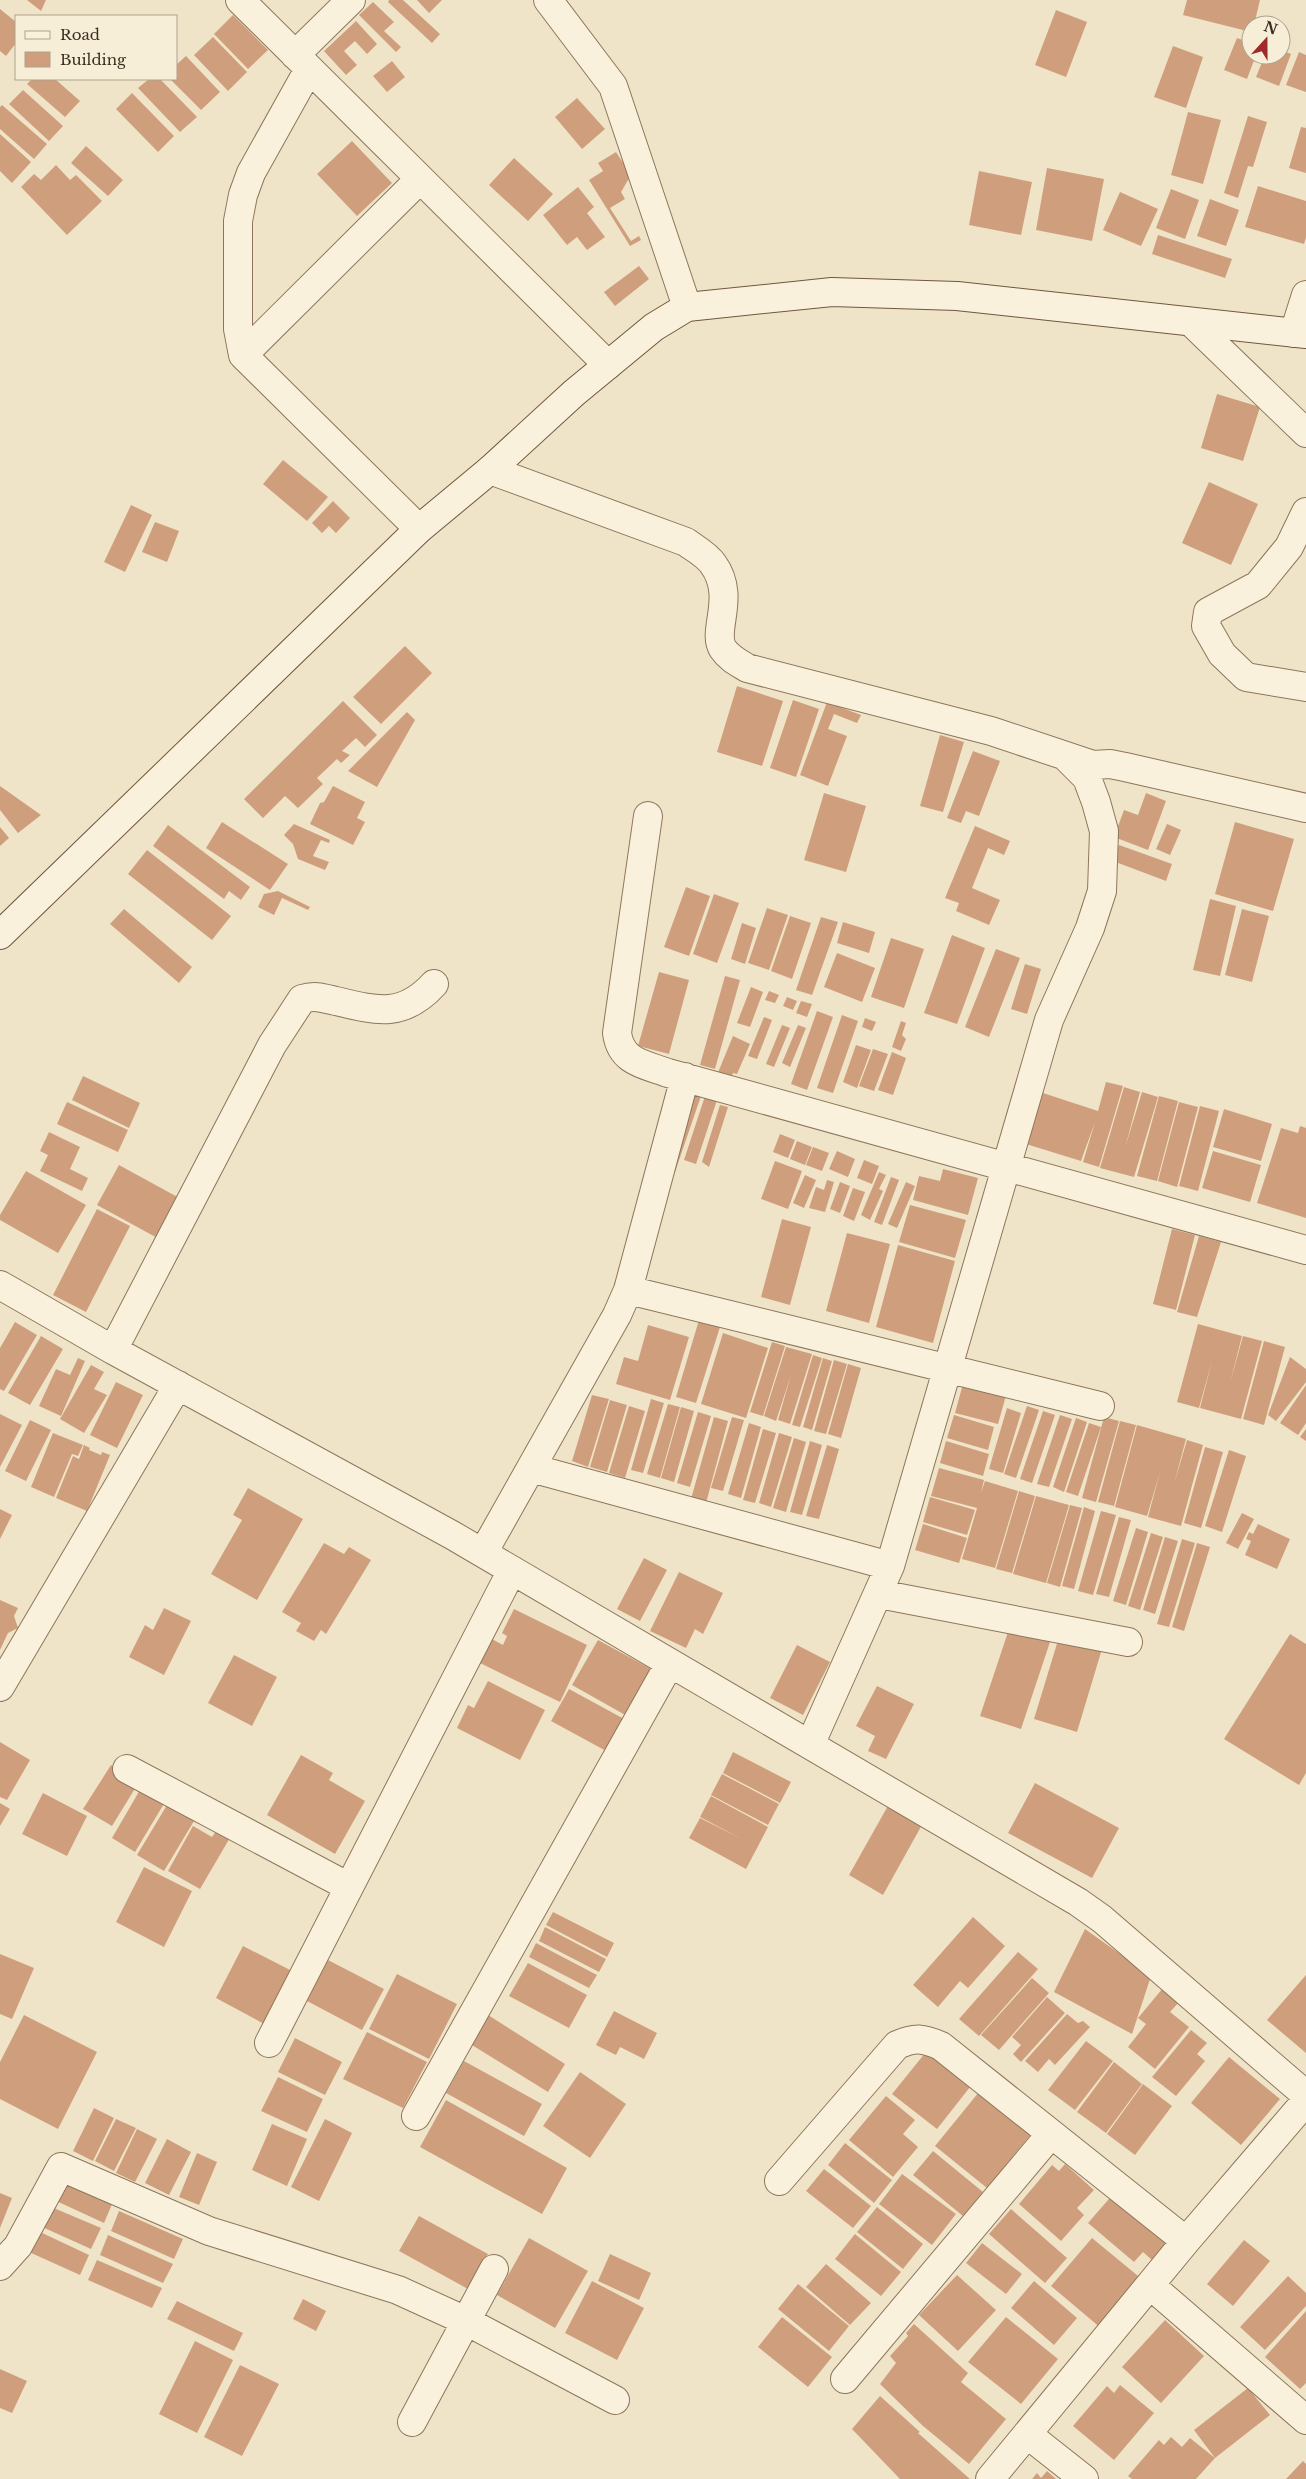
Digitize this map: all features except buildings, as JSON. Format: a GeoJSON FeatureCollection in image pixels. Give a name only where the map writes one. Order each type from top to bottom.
{"type":"FeatureCollection","features":[{"type":"Feature","properties":{"kind":"street"},"geometry":{"type":"LineString","coordinates":[[240,0],[608,365]]}},
{"type":"Feature","properties":{"kind":"street"},"geometry":{"type":"LineString","coordinates":[[351,0],[302,62],[251,173],[243,195],[238,222],[238,329],[243,355],[420,529]]}},
{"type":"Feature","properties":{"kind":"street"},"geometry":{"type":"LineString","coordinates":[[548,0],[613,86],[687,307]]}},
{"type":"Feature","properties":{"kind":"street"},"geometry":{"type":"LineString","coordinates":[[243,355],[420,178]]}},
{"type":"Feature","properties":{"kind":"street"},"geometry":{"type":"LineString","coordinates":[[0,934],[420,529],[490,470],[574,393],[654,328],[687,307],[832,292],[957,296],[1300,334],[1306,295]]}},
{"type":"Feature","properties":{"kind":"street"},"geometry":{"type":"LineString","coordinates":[[1191,322],[1306,433]]}},
{"type":"Feature","properties":{"kind":"street"},"geometry":{"type":"LineString","coordinates":[[490,470],[686,542],[713,562],[724,586],[724,608],[720,636],[722,649],[733,660],[747,668],[991,731],[1067,758],[1093,765],[1110,764],[1125,767],[1306,808]]}},
{"type":"Feature","properties":{"kind":"street"},"geometry":{"type":"LineString","coordinates":[[1306,512],[1290,547],[1258,585],[1208,612],[1206,626],[1222,654],[1246,677],[1306,687]]}},
{"type":"Feature","properties":{"kind":"street"},"geometry":{"type":"LineString","coordinates":[[810,1745],[890,1566],[1049,1020],[1090,928],[1102,891],[1104,831],[1087,778],[1067,758]]}},
{"type":"Feature","properties":{"kind":"street"},"geometry":{"type":"LineString","coordinates":[[648,816],[617,1033],[619,1048],[631,1059],[684,1077],[1306,1250]]}},
{"type":"Feature","properties":{"kind":"street"},"geometry":{"type":"LineString","coordinates":[[113,1350],[272,1046],[302,999],[313,996],[362,1008],[386,1011],[409,1005],[424,996],[434,984]]}},
{"type":"Feature","properties":{"kind":"street"},"geometry":{"type":"LineString","coordinates":[[483,1553],[617,1315],[628,1290],[684,1077]]}},
{"type":"Feature","properties":{"kind":"street"},"geometry":{"type":"LineString","coordinates":[[0,1285],[113,1350],[483,1553],[1102,1919],[1306,2096]]}},
{"type":"Feature","properties":{"kind":"street"},"geometry":{"type":"LineString","coordinates":[[628,1290],[1100,1406]]}},
{"type":"Feature","properties":{"kind":"street"},"geometry":{"type":"LineString","coordinates":[[0,1687],[178,1385]]}},
{"type":"Feature","properties":{"kind":"street"},"geometry":{"type":"LineString","coordinates":[[531,1468],[890,1566]]}},
{"type":"Feature","properties":{"kind":"street"},"geometry":{"type":"LineString","coordinates":[[269,2043],[512,1570]]}},
{"type":"Feature","properties":{"kind":"street"},"geometry":{"type":"LineString","coordinates":[[879,1594],[1128,1642]]}},
{"type":"Feature","properties":{"kind":"street"},"geometry":{"type":"LineString","coordinates":[[416,2116],[670,1663]]}},
{"type":"Feature","properties":{"kind":"street"},"geometry":{"type":"LineString","coordinates":[[127,1769],[349,1887]]}},
{"type":"Feature","properties":{"kind":"street"},"geometry":{"type":"LineString","coordinates":[[778,2181],[897,2045],[912,2039],[928,2041],[941,2046],[1186,2241]]}},
{"type":"Feature","properties":{"kind":"street"},"geometry":{"type":"LineString","coordinates":[[990,2479],[1186,2241],[1306,2101]]}},
{"type":"Feature","properties":{"kind":"street"},"geometry":{"type":"LineString","coordinates":[[845,2379],[1051,2134]]}},
{"type":"Feature","properties":{"kind":"street"},"geometry":{"type":"LineString","coordinates":[[0,2266],[18,2246],[61,2167],[209,2231],[398,2290],[466,2321],[615,2400]]}},
{"type":"Feature","properties":{"kind":"street"},"geometry":{"type":"LineString","coordinates":[[412,2422],[494,2269]]}},
{"type":"Feature","properties":{"kind":"street"},"geometry":{"type":"LineString","coordinates":[[1150,2285],[1306,2420]]}},
{"type":"Feature","properties":{"kind":"street"},"geometry":{"type":"LineString","coordinates":[[1027,2434],[1084,2479]]}}]}
